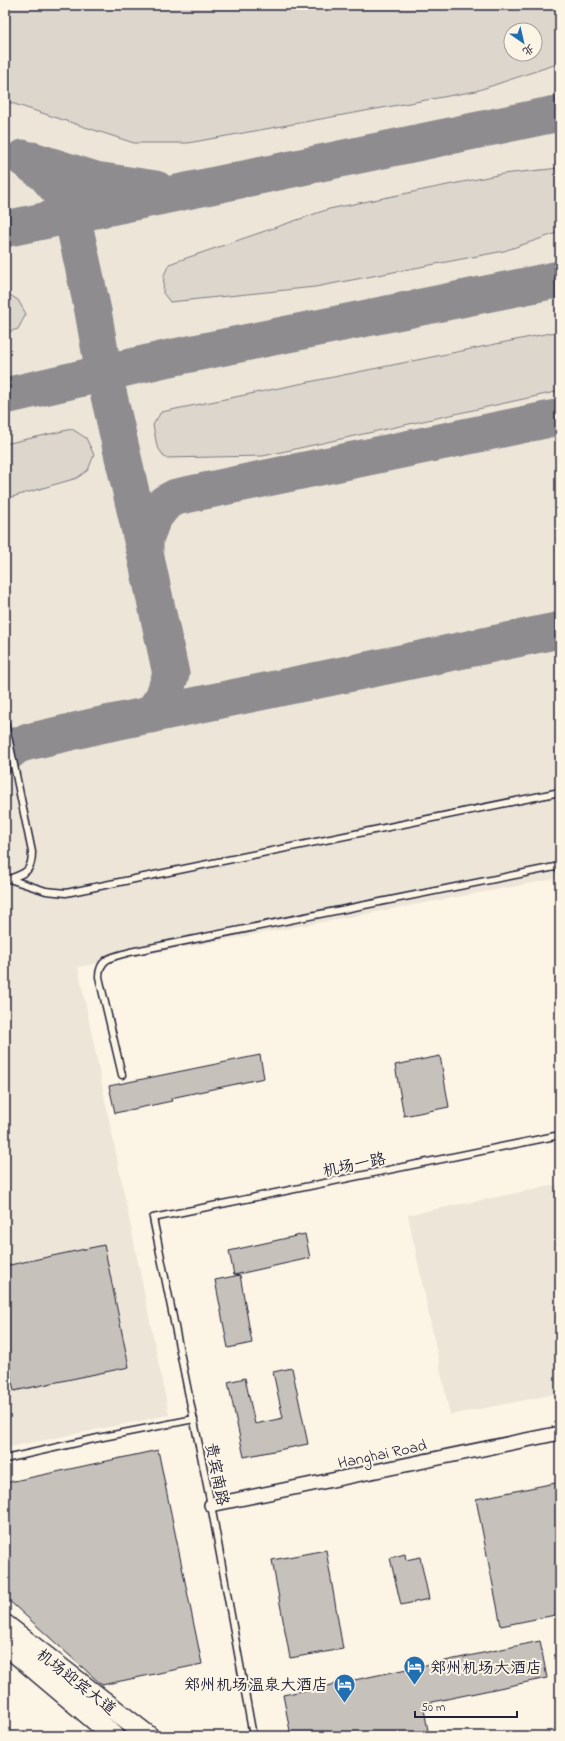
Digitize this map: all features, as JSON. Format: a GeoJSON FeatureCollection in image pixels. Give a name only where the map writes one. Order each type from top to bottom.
{"type":"FeatureCollection","features":[{"type":"Feature","properties":{"kind":"main road","name":"机场迎宾大道"},"geometry":{"type":"LineString","coordinates":[[5,1626],[148,1736]]}},
{"type":"Feature","properties":{"kind":"main road"},"geometry":{"type":"LineString","coordinates":[[5,1644],[114,1736]]}},
{"type":"Feature","properties":{"kind":"street","name":"Hanghai Road"},"geometry":{"type":"LineString","coordinates":[[212,1505],[560,1433]]}},
{"type":"Feature","properties":{"kind":"lane"},"geometry":{"type":"LineString","coordinates":[[5,722],[32,852],[32,862],[29,869],[21,875],[7,879]]}},
{"type":"Feature","properties":{"kind":"lane"},"geometry":{"type":"LineString","coordinates":[[7,879],[46,891],[66,893],[560,792]]}},
{"type":"Feature","properties":{"kind":"lane"},"geometry":{"type":"LineString","coordinates":[[122,1074],[99,977],[101,965],[105,960],[130,952],[560,866]]}},
{"type":"Feature","properties":{"kind":"lane","name":"机场一路"},"geometry":{"type":"LineString","coordinates":[[153,1218],[560,1135]]}},
{"type":"Feature","properties":{"kind":"lane","name":"贵宾南路"},"geometry":{"type":"LineString","coordinates":[[153,1218],[212,1505],[253,1736]]}},
{"type":"Feature","properties":{"kind":"lane"},"geometry":{"type":"LineString","coordinates":[[5,1459],[98,1438],[194,1419]]}},
{"type":"Feature","properties":{"kind":"shaded area"},"geometry":{"type":"Polygon","coordinates":[[[5,5],[560,5],[560,878],[78,967],[169,1415],[5,1448],[5,5]]]}},
{"type":"Feature","properties":{"kind":"shaded area"},"geometry":{"type":"Polygon","coordinates":[[[5,5],[560,5],[560,63],[476,91],[188,143],[134,143],[5,101],[5,5]]]}},
{"type":"Feature","properties":{"kind":"shaded area"},"geometry":{"type":"Polygon","coordinates":[[[560,168],[560,232],[504,251],[315,287],[170,302],[163,293],[164,275],[169,264],[329,209],[502,174],[560,168]]]}},
{"type":"Feature","properties":{"kind":"shaded area"},"geometry":{"type":"Polygon","coordinates":[[[5,292],[18,300],[26,314],[18,329],[5,333],[5,292]]]}},
{"type":"Feature","properties":{"kind":"shaded area"},"geometry":{"type":"Polygon","coordinates":[[[560,331],[560,391],[263,456],[165,458],[157,446],[153,425],[161,412],[560,331]]]}},
{"type":"Feature","properties":{"kind":"shaded area"},"geometry":{"type":"Polygon","coordinates":[[[72,429],[86,438],[94,455],[88,470],[77,478],[5,499],[5,444],[72,429]]]}},
{"type":"Feature","properties":{"kind":"shaded area"},"geometry":{"type":"Polygon","coordinates":[[[560,1184],[560,1393],[450,1415],[408,1215],[560,1184]]]}},
{"type":"Feature","properties":{"kind":"building"},"geometry":{"type":"Polygon","coordinates":[[[260,1055],[264,1078],[171,1098],[172,1101],[115,1113],[109,1086],[260,1055]]]}},
{"type":"Feature","properties":{"kind":"building"},"geometry":{"type":"Polygon","coordinates":[[[440,1056],[449,1107],[404,1116],[395,1065],[440,1056]]]}},
{"type":"Feature","properties":{"kind":"building"},"geometry":{"type":"Polygon","coordinates":[[[305,1234],[310,1258],[234,1275],[229,1251],[305,1234]]]}},
{"type":"Feature","properties":{"kind":"building"},"geometry":{"type":"Polygon","coordinates":[[[104,1245],[129,1367],[14,1391],[5,1348],[5,1266],[104,1245]]]}},
{"type":"Feature","properties":{"kind":"building"},"geometry":{"type":"Polygon","coordinates":[[[240,1275],[252,1343],[228,1348],[215,1280],[240,1275]]]}},
{"type":"Feature","properties":{"kind":"building"},"geometry":{"type":"Polygon","coordinates":[[[292,1368],[308,1444],[244,1457],[228,1382],[245,1378],[255,1424],[283,1418],[273,1372],[292,1368]]]}},
{"type":"Feature","properties":{"kind":"building"},"geometry":{"type":"Polygon","coordinates":[[[158,1450],[202,1664],[102,1685],[5,1597],[5,1483],[158,1450]]]}},
{"type":"Feature","properties":{"kind":"building"},"geometry":{"type":"Polygon","coordinates":[[[560,1482],[560,1614],[501,1626],[476,1499],[560,1482]]]}},
{"type":"Feature","properties":{"kind":"building"},"geometry":{"type":"Polygon","coordinates":[[[326,1550],[343,1649],[290,1658],[272,1560],[326,1550]]]}},
{"type":"Feature","properties":{"kind":"building"},"geometry":{"type":"Polygon","coordinates":[[[405,1554],[406,1560],[420,1557],[429,1599],[401,1605],[390,1558],[405,1554]]]}},
{"type":"Feature","properties":{"kind":"building","name":"郑州机场大酒店"},"geometry":{"type":"Polygon","coordinates":[[[540,1641],[547,1678],[423,1704],[429,1736],[291,1736],[283,1695],[540,1641]]]}},
{"type":"Feature","properties":{"kind":"taxiway"},"geometry":{"type":"LineString","coordinates":[[5,229],[560,113]]}},
{"type":"Feature","properties":{"kind":"taxiway"},"geometry":{"type":"LineString","coordinates":[[23,158],[45,174],[59,190],[72,215],[93,311],[104,374],[144,549]]}},
{"type":"Feature","properties":{"kind":"taxiway"},"geometry":{"type":"LineString","coordinates":[[32,160],[95,180],[156,189]]}},
{"type":"Feature","properties":{"kind":"taxiway"},"geometry":{"type":"LineString","coordinates":[[5,396],[165,359],[560,279]]}},
{"type":"Feature","properties":{"kind":"taxiway"},"geometry":{"type":"LineString","coordinates":[[151,715],[163,698],[171,674],[145,553],[145,539],[153,518],[165,503],[176,497],[560,417]]}},
{"type":"Feature","properties":{"kind":"taxiway"},"geometry":{"type":"LineString","coordinates":[[5,755],[16,746],[24,743],[96,726],[560,630]]}},
{"type":"Feature","properties":{"kind":"place","name":"郑州机场大酒店"},"geometry":{"type":"Point","coordinates":[415,1686]}},
{"type":"Feature","properties":{"kind":"place","name":"郑州机场温泉大酒店"},"geometry":{"type":"Point","coordinates":[344,1704]}}]}
